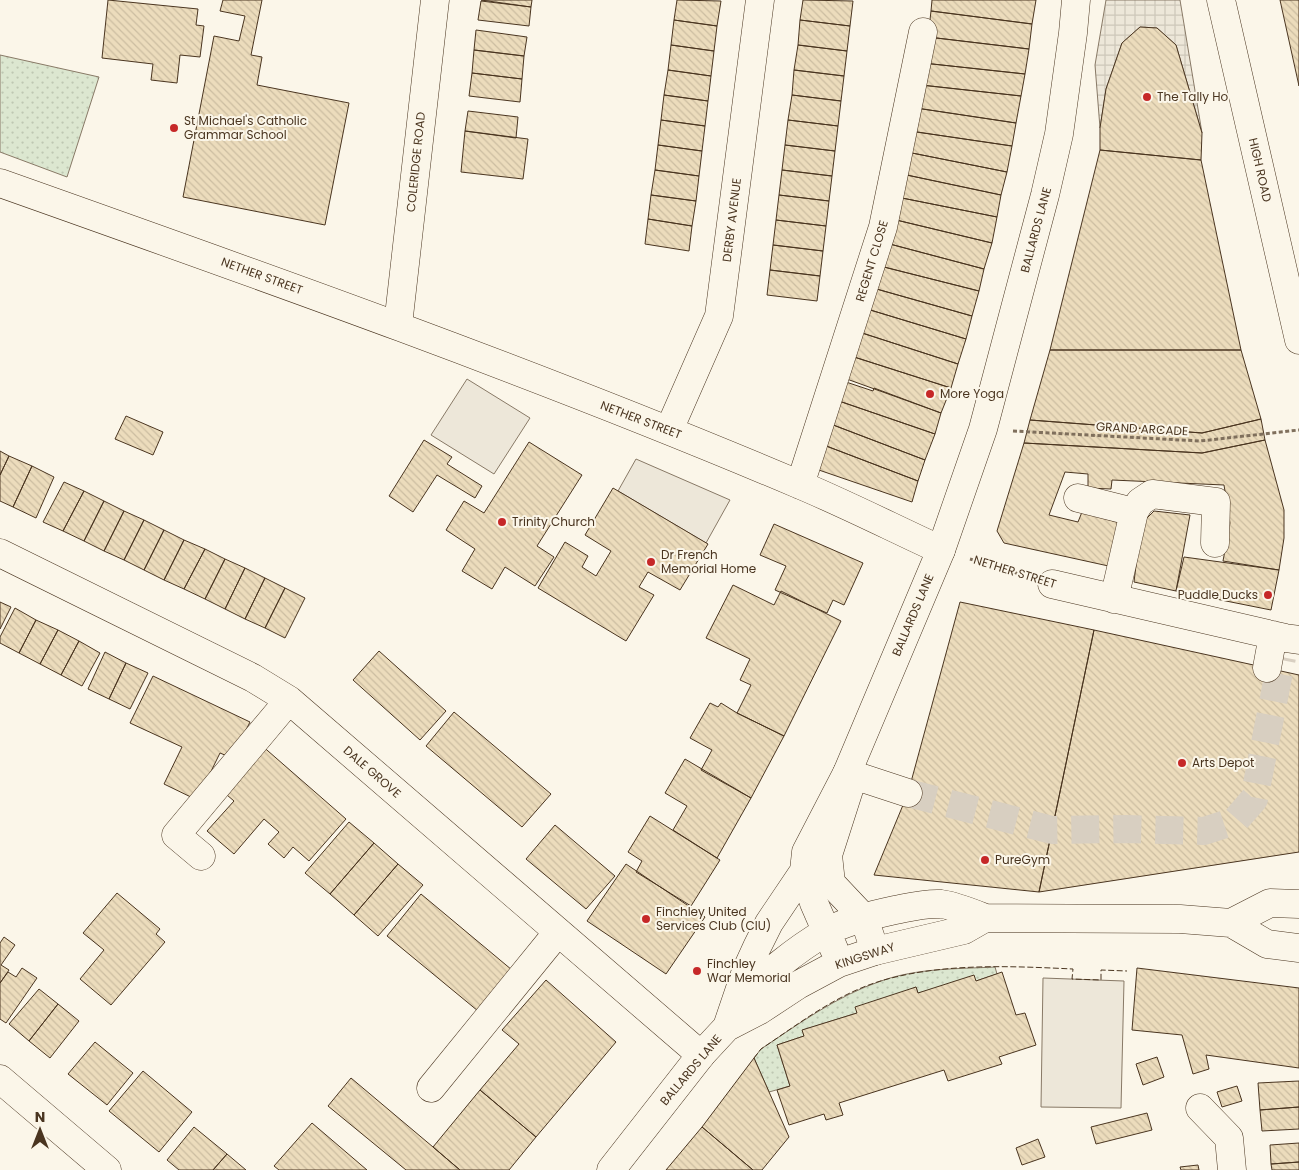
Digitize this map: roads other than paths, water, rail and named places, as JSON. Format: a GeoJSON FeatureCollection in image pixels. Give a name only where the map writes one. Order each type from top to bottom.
{"type":"FeatureCollection","features":[{"type":"Feature","properties":{"kind":"street","name":"COLERIDGE ROAD"},"geometry":{"type":"LineString","coordinates":[[398,325],[435,0]]}},
{"type":"Feature","properties":{"kind":"street","name":"DERBY AVENUE"},"geometry":{"type":"LineString","coordinates":[[668,430],[719,316],[760,0]]}},
{"type":"Feature","properties":{"kind":"street","name":"BALLARDS LANE"},"geometry":{"type":"LineString","coordinates":[[611,1170],[731,1016],[746,971],[769,923],[804,871],[806,852],[850,770],[941,550],[982,429],[1060,134],[1074,33],[1076,0]]}},
{"type":"Feature","properties":{"kind":"street","name":"HIGH ROAD"},"geometry":{"type":"LineString","coordinates":[[1221,0],[1299,340]]}},
{"type":"Feature","properties":{"kind":"street","name":"REGENT CLOSE"},"geometry":{"type":"LineString","coordinates":[[800,485],[883,227],[923,32]]}},
{"type":"Feature","properties":{"kind":"street","name":"NETHER STREET"},"geometry":{"type":"LineString","coordinates":[[0,183],[398,325],[668,430],[800,485],[941,550]]}},
{"type":"Feature","properties":{"kind":"street"},"geometry":{"type":"LineString","coordinates":[[1114,599],[1134,512],[1140,502],[1152,494],[1216,502],[1214,543]]}},
{"type":"Feature","properties":{"kind":"street"},"geometry":{"type":"LineString","coordinates":[[1078,498],[1134,512]]}},
{"type":"Feature","properties":{"kind":"street","name":"DALE GROVE"},"geometry":{"type":"LineString","coordinates":[[0,554],[253,678],[289,700],[701,1056]]}},
{"type":"Feature","properties":{"kind":"street","name":"NETHER STREET"},"geometry":{"type":"LineString","coordinates":[[1052,584],[1114,599],[1281,648]]}},
{"type":"Feature","properties":{"kind":"street"},"geometry":{"type":"LineString","coordinates":[[201,856],[176,835],[289,700]]}},
{"type":"Feature","properties":{"kind":"street"},"geometry":{"type":"LineString","coordinates":[[875,951],[864,918],[831,883],[828,855],[850,770],[910,786]]}},
{"type":"Feature","properties":{"kind":"street"},"geometry":{"type":"LineString","coordinates":[[804,871],[814,903],[839,963]]}},
{"type":"Feature","properties":{"kind":"street"},"geometry":{"type":"LineString","coordinates":[[1231,923],[1270,903],[1298,904]]}},
{"type":"Feature","properties":{"kind":"street","name":"KINGSWAY"},"geometry":{"type":"LineString","coordinates":[[731,1016],[771,970],[827,931],[864,918],[928,904],[942,904],[960,908],[985,918],[1180,919],[1231,923],[1267,944],[1299,948]]}},
{"type":"Feature","properties":{"kind":"street","name":"KINGSWAY"},"geometry":{"type":"LineString","coordinates":[[731,1016],[760,1010],[798,985],[839,963],[875,951],[964,930],[985,918]]}},
{"type":"Feature","properties":{"kind":"street"},"geometry":{"type":"LineString","coordinates":[[431,1088],[558,932]]}},
{"type":"Feature","properties":{"kind":"street"},"geometry":{"type":"LineString","coordinates":[[0,1079],[106,1170]]}},
{"type":"Feature","properties":{"kind":"street"},"geometry":{"type":"LineString","coordinates":[[1200,1108],[1228,1138],[1232,1170]]}},
{"type":"Feature","properties":{"kind":"tunnel"},"geometry":{"type":"LineString","coordinates":[[908,793],[1052,830],[1204,831],[1235,821],[1254,799],[1282,657]]}},
{"type":"Feature","properties":{"kind":"place","name":"The Tally Ho"},"geometry":{"type":"Point","coordinates":[1147,97]}},
{"type":"Feature","properties":{"kind":"place","name":"St Michael's Catholic Grammar School"},"geometry":{"type":"Point","coordinates":[174,128]}},
{"type":"Feature","properties":{"kind":"place","name":"More Yoga"},"geometry":{"type":"Point","coordinates":[930,394]}},
{"type":"Feature","properties":{"kind":"place","name":"Trinity Church"},"geometry":{"type":"Point","coordinates":[502,522]}},
{"type":"Feature","properties":{"kind":"place","name":"Dr French Memorial Home"},"geometry":{"type":"Point","coordinates":[651,562]}},
{"type":"Feature","properties":{"kind":"place","name":"Puddle Ducks"},"geometry":{"type":"Point","coordinates":[1268,595]}},
{"type":"Feature","properties":{"kind":"place","name":"Arts Depot"},"geometry":{"type":"Point","coordinates":[1182,763]}},
{"type":"Feature","properties":{"kind":"place","name":"PureGym"},"geometry":{"type":"Point","coordinates":[985,860]}},
{"type":"Feature","properties":{"kind":"place","name":"Finchley United Services Club (CIU)"},"geometry":{"type":"Point","coordinates":[646,919]}},
{"type":"Feature","properties":{"kind":"place","name":"Finchley War Memorial"},"geometry":{"type":"Point","coordinates":[697,971]}}]}
